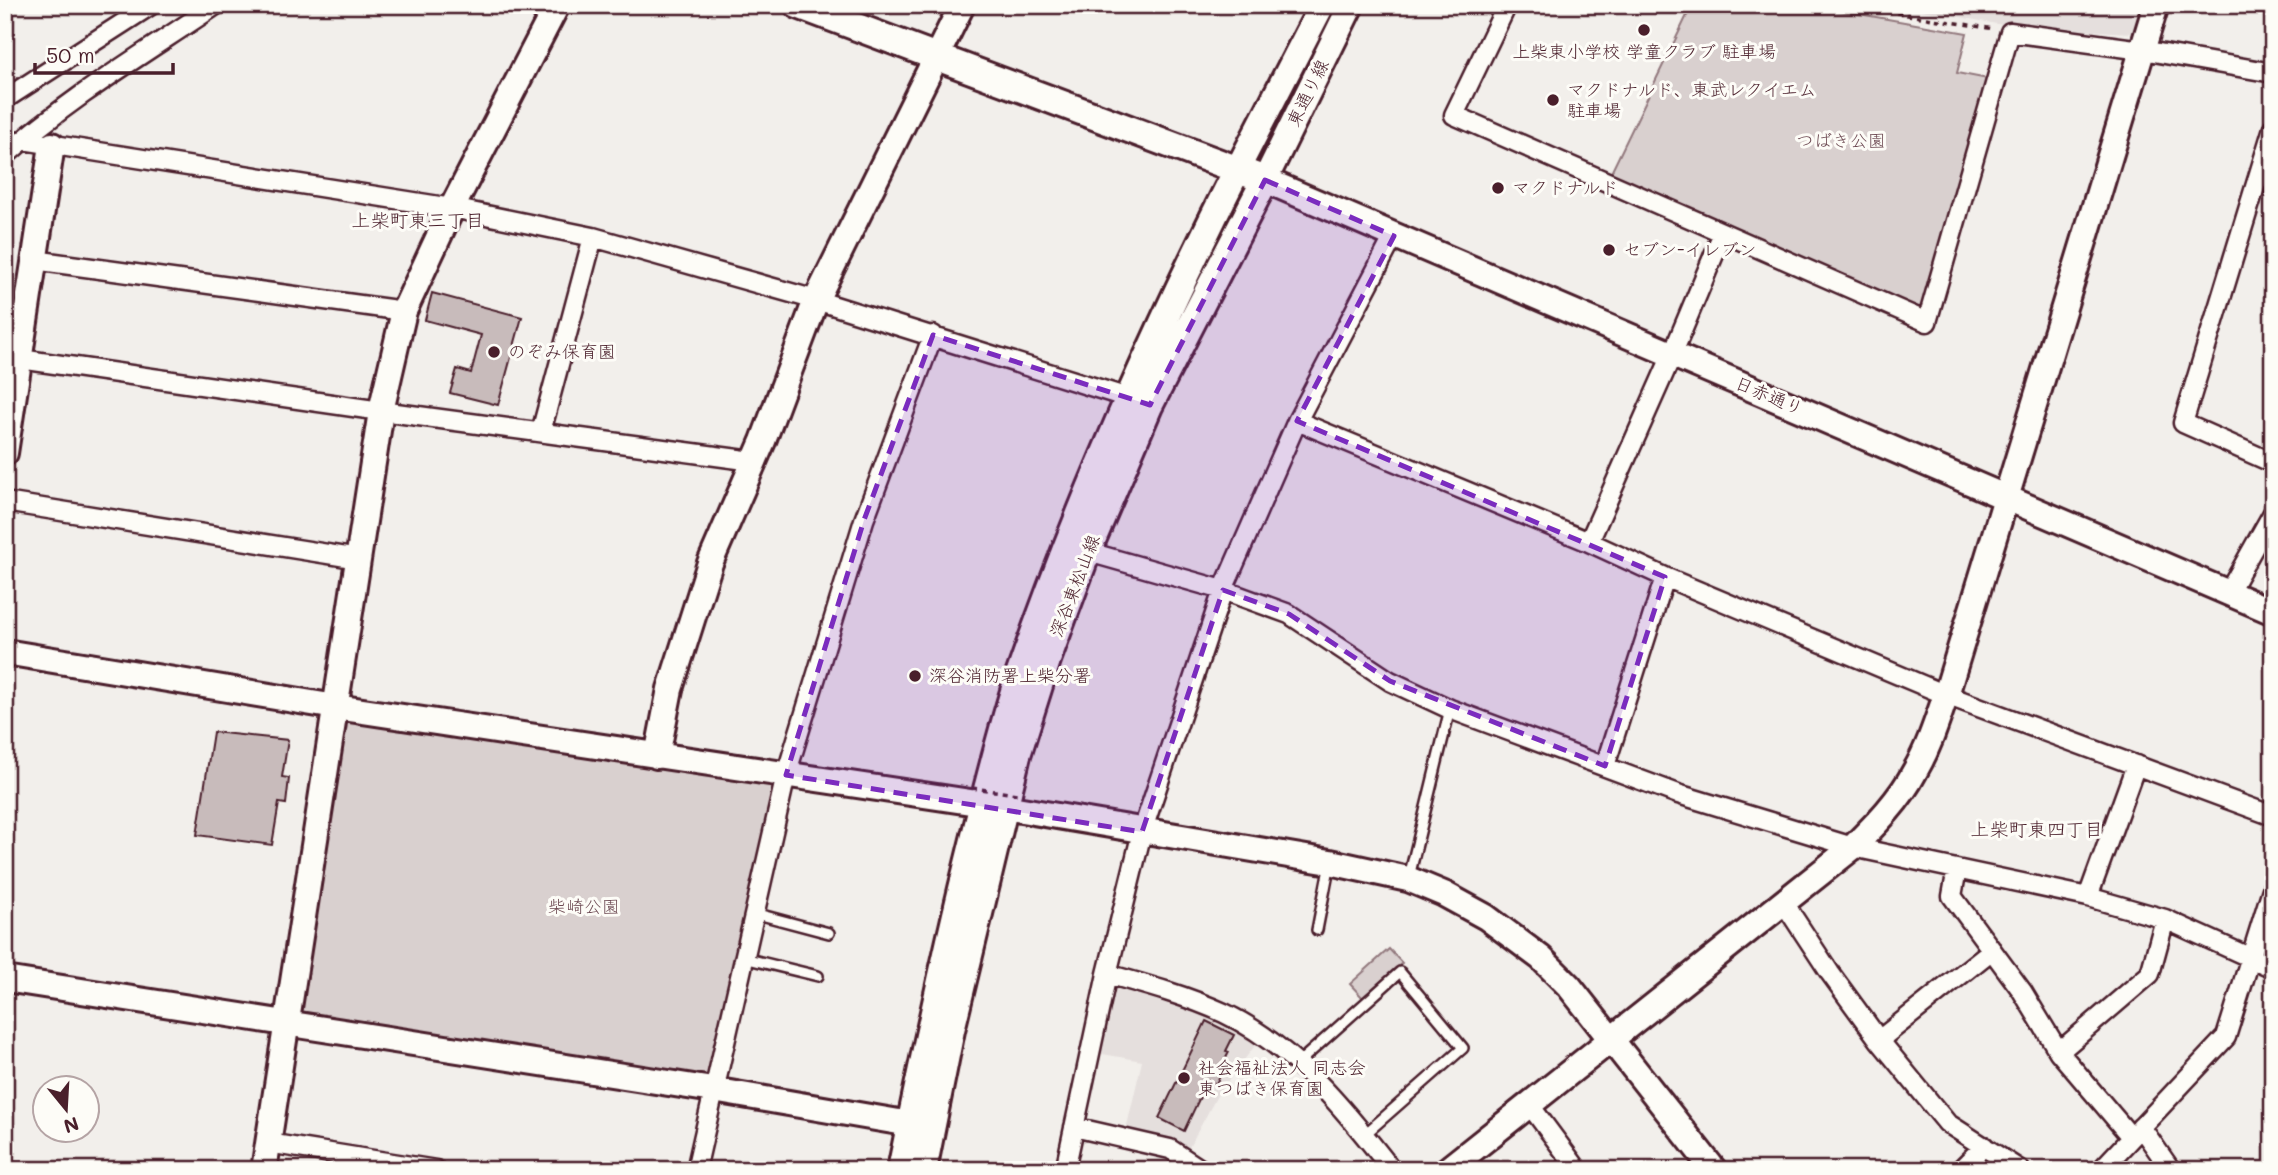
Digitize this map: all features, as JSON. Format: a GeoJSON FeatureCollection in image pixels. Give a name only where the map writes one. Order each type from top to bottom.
{"type":"FeatureCollection","features":[{"type":"Feature","properties":{"kind":"main road"},"geometry":{"type":"LineString","coordinates":[[798,5],[1265,180]]}},
{"type":"Feature","properties":{"kind":"main road","name":"深谷東松山線"},"geometry":{"type":"LineString","coordinates":[[901,1170],[921,1126],[951,1030],[996,799],[1017,755],[1078,549],[1139,402],[1174,296],[1237,170]]}},
{"type":"Feature","properties":{"kind":"main road","name":"深谷東松山線"},"geometry":{"type":"LineString","coordinates":[[1139,402],[1265,180]]}},
{"type":"Feature","properties":{"kind":"main road","name":"深谷東松山線"},"geometry":{"type":"LineString","coordinates":[[921,1126],[923,1170]]}},
{"type":"Feature","properties":{"kind":"street"},"geometry":{"type":"LineString","coordinates":[[5,99],[125,12],[151,5]]}},
{"type":"Feature","properties":{"kind":"street"},"geometry":{"type":"LineString","coordinates":[[5,156],[100,82],[216,5]]}},
{"type":"Feature","properties":{"kind":"street"},"geometry":{"type":"LineString","coordinates":[[264,1170],[381,411],[404,311],[452,208],[556,5]]}},
{"type":"Feature","properties":{"kind":"street"},"geometry":{"type":"LineString","coordinates":[[657,756],[670,689],[710,563],[816,300],[962,5]]}},
{"type":"Feature","properties":{"kind":"street","name":"東通り線"},"geometry":{"type":"LineString","coordinates":[[1237,170],[1322,5]]}},
{"type":"Feature","properties":{"kind":"street","name":"東通り線"},"geometry":{"type":"LineString","coordinates":[[1265,180],[1351,5]]}},
{"type":"Feature","properties":{"kind":"street"},"geometry":{"type":"LineString","coordinates":[[1507,5],[1454,115],[1927,322],[2010,32],[2273,73]]}},
{"type":"Feature","properties":{"kind":"street"},"geometry":{"type":"LineString","coordinates":[[1447,1170],[1853,847],[1885,814],[1915,772],[1946,695],[2156,5]]}},
{"type":"Feature","properties":{"kind":"street"},"geometry":{"type":"LineString","coordinates":[[2273,128],[2183,423],[2273,463]]}},
{"type":"Feature","properties":{"kind":"street"},"geometry":{"type":"LineString","coordinates":[[23,140],[452,208],[593,237],[933,335],[1139,402]]}},
{"type":"Feature","properties":{"kind":"street"},"geometry":{"type":"LineString","coordinates":[[5,453],[52,145]]}},
{"type":"Feature","properties":{"kind":"street","name":"日赤通り"},"geometry":{"type":"LineString","coordinates":[[1265,180],[2273,612]]}},
{"type":"Feature","properties":{"kind":"street"},"geometry":{"type":"LineString","coordinates":[[1589,542],[1723,233]]}},
{"type":"Feature","properties":{"kind":"street"},"geometry":{"type":"LineString","coordinates":[[1065,1170],[1107,974],[1142,832],[1223,590],[1297,421],[1394,236]]}},
{"type":"Feature","properties":{"kind":"street"},"geometry":{"type":"LineString","coordinates":[[541,432],[593,237]]}},
{"type":"Feature","properties":{"kind":"street"},"geometry":{"type":"LineString","coordinates":[[34,260],[404,311]]}},
{"type":"Feature","properties":{"kind":"street"},"geometry":{"type":"LineString","coordinates":[[696,1170],[786,775],[864,520],[933,335]]}},
{"type":"Feature","properties":{"kind":"street"},"geometry":{"type":"LineString","coordinates":[[19,359],[753,461]]}},
{"type":"Feature","properties":{"kind":"street"},"geometry":{"type":"LineString","coordinates":[[1297,421],[1946,695],[2273,816]]}},
{"type":"Feature","properties":{"kind":"street"},"geometry":{"type":"LineString","coordinates":[[5,502],[359,559]]}},
{"type":"Feature","properties":{"kind":"street"},"geometry":{"type":"LineString","coordinates":[[2228,593],[2273,513]]}},
{"type":"Feature","properties":{"kind":"street"},"geometry":{"type":"LineString","coordinates":[[1078,549],[1223,590],[1289,614],[1390,681],[1450,709],[1678,793],[1853,847],[2088,897],[2165,919],[2273,968]]}},
{"type":"Feature","properties":{"kind":"street"},"geometry":{"type":"LineString","coordinates":[[1605,766],[1665,577]]}},
{"type":"Feature","properties":{"kind":"street"},"geometry":{"type":"LineString","coordinates":[[5,652],[336,707],[562,739],[657,756],[786,775],[996,799],[1142,832],[1330,862],[1408,879],[1444,894],[1486,917],[1541,958],[1569,986],[1714,1170]]}},
{"type":"Feature","properties":{"kind":"street"},"geometry":{"type":"LineString","coordinates":[[2088,897],[2136,765]]}},
{"type":"Feature","properties":{"kind":"street"},"geometry":{"type":"LineString","coordinates":[[1957,869],[1952,896],[2022,991],[2059,1052],[2171,1170]]}},
{"type":"Feature","properties":{"kind":"street"},"geometry":{"type":"LineString","coordinates":[[2101,1170],[2226,1037],[2273,886]]}},
{"type":"Feature","properties":{"kind":"street"},"geometry":{"type":"LineString","coordinates":[[1784,903],[1879,1040],[1947,1123],[2020,1170]]}},
{"type":"Feature","properties":{"kind":"street"},"geometry":{"type":"LineString","coordinates":[[2059,1052],[2150,974],[2165,919]]}},
{"type":"Feature","properties":{"kind":"street"},"geometry":{"type":"LineString","coordinates":[[1879,1040],[1992,950]]}},
{"type":"Feature","properties":{"kind":"street"},"geometry":{"type":"LineString","coordinates":[[1107,974],[1171,992],[1227,1014],[1267,1040],[1298,1063],[1392,1170]]}},
{"type":"Feature","properties":{"kind":"street"},"geometry":{"type":"LineString","coordinates":[[5,979],[713,1090],[921,1126]]}},
{"type":"Feature","properties":{"kind":"street"},"geometry":{"type":"LineString","coordinates":[[1529,1104],[1578,1170]]}},
{"type":"Feature","properties":{"kind":"street"},"geometry":{"type":"LineString","coordinates":[[1074,1127],[1170,1149],[1202,1170]]}},
{"type":"Feature","properties":{"kind":"street"},"geometry":{"type":"LineString","coordinates":[[268,1143],[436,1170]]}},
{"type":"Feature","properties":{"kind":"street"},"geometry":{"type":"LineString","coordinates":[[1960,1170],[1984,1146]]}},
{"type":"Feature","properties":{"kind":"lane"},"geometry":{"type":"LineString","coordinates":[[1408,879],[1450,709]]}},
{"type":"Feature","properties":{"kind":"lane"},"geometry":{"type":"LineString","coordinates":[[1317,930],[1330,862]]}},
{"type":"Feature","properties":{"kind":"lane"},"geometry":{"type":"LineString","coordinates":[[754,913],[829,933]]}},
{"type":"Feature","properties":{"kind":"lane"},"geometry":{"type":"LineString","coordinates":[[744,958],[818,976]]}},
{"type":"Feature","properties":{"kind":"lane"},"geometry":{"type":"LineString","coordinates":[[1298,1063],[1400,972],[1463,1048],[1364,1135]]}},
{"type":"Feature","properties":{"kind":"path"},"geometry":{"type":"LineString","coordinates":[[1847,5],[2010,32]]}},
{"type":"Feature","properties":{"kind":"highlighted area"},"geometry":{"type":"Polygon","coordinates":[[[1265,180],[1394,236],[1297,421],[1665,577],[1605,766],[1390,681],[1289,614],[1223,590],[1142,832],[786,775],[864,520],[933,335],[1150,405],[1265,180]]]}},
{"type":"Feature","properties":{"kind":"shaded area"},"geometry":{"type":"Polygon","coordinates":[[[1896,5],[2148,5],[2141,29],[2133,33],[2013,27],[1896,5]]]}},
{"type":"Feature","properties":{"kind":"shaded area","name":"社会福祉法人 同志会 東つばき保育園"},"geometry":{"type":"Polygon","coordinates":[[[1117,987],[1225,1023],[1257,1043],[1218,1094],[1186,1153],[1126,1130],[1142,1061],[1097,1053],[1110,991],[1117,987]]]}},
{"type":"Feature","properties":{"kind":"green space","name":"つばき公園"},"geometry":{"type":"Polygon","coordinates":[[[1692,5],[1808,5],[1967,33],[1957,73],[1993,80],[1924,317],[1608,179],[1692,5]]]}},
{"type":"Feature","properties":{"kind":"green space","name":"柴崎公園"},"geometry":{"type":"Polygon","coordinates":[[[336,707],[786,775],[713,1090],[287,1024],[336,707]]]}},
{"type":"Feature","properties":{"kind":"green space"},"geometry":{"type":"Polygon","coordinates":[[[1389,949],[1402,963],[1363,998],[1350,984],[1389,949]]]}},
{"type":"Feature","properties":{"kind":"building","name":"のぞみ保育園"},"geometry":{"type":"Polygon","coordinates":[[[432,293],[522,317],[498,405],[450,393],[457,369],[471,373],[481,335],[425,320],[432,293]]]}},
{"type":"Feature","properties":{"kind":"building"},"geometry":{"type":"Polygon","coordinates":[[[213,732],[288,740],[282,777],[289,778],[286,804],[279,803],[272,845],[197,835],[213,732]]]}},
{"type":"Feature","properties":{"kind":"building"},"geometry":{"type":"Polygon","coordinates":[[[1206,1021],[1234,1035],[1216,1084],[1208,1080],[1184,1131],[1159,1118],[1206,1021]]]}},
{"type":"Feature","properties":{"kind":"place","name":"上柴東小学校 学童クラブ 駐車場"},"geometry":{"type":"Point","coordinates":[1644,30]}},
{"type":"Feature","properties":{"kind":"place","name":"マクドナルド、東武レクイエム 駐車場"},"geometry":{"type":"Point","coordinates":[1553,100]}},
{"type":"Feature","properties":{"kind":"place","name":"マクドナルド"},"geometry":{"type":"Point","coordinates":[1498,188]}},
{"type":"Feature","properties":{"kind":"place","name":"セブン-イレブン"},"geometry":{"type":"Point","coordinates":[1609,250]}},
{"type":"Feature","properties":{"kind":"place","name":"のぞみ保育園"},"geometry":{"type":"Point","coordinates":[494,352]}},
{"type":"Feature","properties":{"kind":"place","name":"深谷消防署上柴分署"},"geometry":{"type":"Point","coordinates":[915,676]}},
{"type":"Feature","properties":{"kind":"place","name":"社会福祉法人 同志会 東つばき保育園"},"geometry":{"type":"Point","coordinates":[1184,1078]}},
{"type":"Feature","properties":{"kind":"district","name":"上柴町東三丁目"},"geometry":{"type":"Point","coordinates":[418,220]}},
{"type":"Feature","properties":{"kind":"district","name":"上柴町東四丁目"},"geometry":{"type":"Point","coordinates":[2037,829]}}]}
